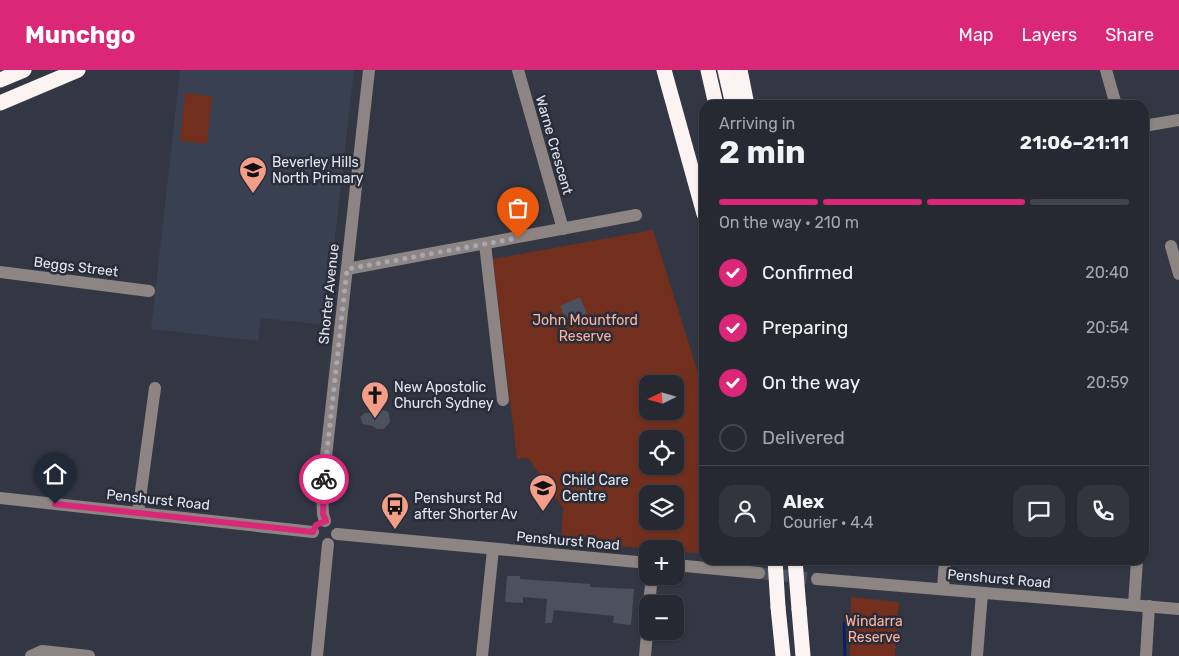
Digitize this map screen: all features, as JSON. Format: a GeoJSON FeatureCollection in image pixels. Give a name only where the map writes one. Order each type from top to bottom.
{"type":"FeatureCollection","features":[{"type":"Feature","properties":{"kind":"highway"},"geometry":{"type":"LineString","coordinates":[[0,80],[24,70]]}},
{"type":"Feature","properties":{"kind":"highway"},"geometry":{"type":"LineString","coordinates":[[0,103],[78,70]]}},
{"type":"Feature","properties":{"kind":"highway"},"geometry":{"type":"LineString","coordinates":[[664,70],[699,196]]}},
{"type":"Feature","properties":{"kind":"highway"},"geometry":{"type":"LineString","coordinates":[[708,70],[715,100]]}},
{"type":"Feature","properties":{"kind":"highway"},"geometry":{"type":"LineString","coordinates":[[725,70],[732,100]]}},
{"type":"Feature","properties":{"kind":"highway"},"geometry":{"type":"LineString","coordinates":[[740,70],[746,100]]}},
{"type":"Feature","properties":{"kind":"highway"},"geometry":{"type":"LineString","coordinates":[[774,565],[783,656]]}},
{"type":"Feature","properties":{"kind":"highway"},"geometry":{"type":"LineString","coordinates":[[795,565],[803,656]]}},
{"type":"Feature","properties":{"kind":"street","name":"Shorter Avenue"},"geometry":{"type":"LineString","coordinates":[[326,521],[323,514],[322,492],[369,70]]}},
{"type":"Feature","properties":{"kind":"street","name":"Warne Crescent"},"geometry":{"type":"LineString","coordinates":[[518,70],[563,229]]}},
{"type":"Feature","properties":{"kind":"street"},"geometry":{"type":"LineString","coordinates":[[1106,70],[1115,100]]}},
{"type":"Feature","properties":{"kind":"street"},"geometry":{"type":"LineString","coordinates":[[1149,125],[1179,120]]}},
{"type":"Feature","properties":{"kind":"street"},"geometry":{"type":"LineString","coordinates":[[347,269],[636,215]]}},
{"type":"Feature","properties":{"kind":"street"},"geometry":{"type":"LineString","coordinates":[[485,244],[503,400]]}},
{"type":"Feature","properties":{"kind":"street"},"geometry":{"type":"LineString","coordinates":[[1171,246],[1179,274]]}},
{"type":"Feature","properties":{"kind":"street","name":"Beggs Street"},"geometry":{"type":"LineString","coordinates":[[0,272],[149,291]]}},
{"type":"Feature","properties":{"kind":"street"},"geometry":{"type":"LineString","coordinates":[[138,513],[155,388]]}},
{"type":"Feature","properties":{"kind":"street","name":"Penshurst Road"},"geometry":{"type":"LineString","coordinates":[[0,498],[313,532]]}},
{"type":"Feature","properties":{"kind":"street"},"geometry":{"type":"LineString","coordinates":[[326,521],[333,524],[337,534],[334,541],[328,544],[317,542],[313,532],[316,525],[326,521]]}},
{"type":"Feature","properties":{"kind":"street","name":"Penshurst Road"},"geometry":{"type":"LineString","coordinates":[[337,534],[639,562]]}},
{"type":"Feature","properties":{"kind":"street"},"geometry":{"type":"LineString","coordinates":[[317,656],[328,544]]}},
{"type":"Feature","properties":{"kind":"street"},"geometry":{"type":"LineString","coordinates":[[482,656],[493,549]]}},
{"type":"Feature","properties":{"kind":"street"},"geometry":{"type":"LineString","coordinates":[[943,590],[945,565]]}},
{"type":"Feature","properties":{"kind":"street"},"geometry":{"type":"LineString","coordinates":[[1134,605],[1137,565]]}},
{"type":"Feature","properties":{"kind":"street"},"geometry":{"type":"LineString","coordinates":[[684,567],[759,573]]}},
{"type":"Feature","properties":{"kind":"street","name":"Penshurst Road"},"geometry":{"type":"LineString","coordinates":[[817,579],[1179,608]]}},
{"type":"Feature","properties":{"kind":"street"},"geometry":{"type":"LineString","coordinates":[[977,656],[982,593]]}},
{"type":"Feature","properties":{"kind":"street"},"geometry":{"type":"LineString","coordinates":[[1146,656],[1149,606]]}},
{"type":"Feature","properties":{"kind":"street"},"geometry":{"type":"LineString","coordinates":[[645,656],[646,640]]}},
{"type":"Feature","properties":{"kind":"street"},"geometry":{"type":"LineString","coordinates":[[31,656],[42,651],[89,656]]}},
{"type":"Feature","properties":{"kind":"shaded area","name":"Beverley Hills North Primary"},"geometry":{"type":"Polygon","coordinates":[[[180,70],[354,70],[325,325],[261,318],[258,341],[151,329],[180,70]]]}},
{"type":"Feature","properties":{"kind":"green space"},"geometry":{"type":"Polygon","coordinates":[[[185,93],[212,96],[207,144],[180,141],[185,93]]]}},
{"type":"Feature","properties":{"kind":"green space","name":"John Mountford Reserve"},"geometry":{"type":"Polygon","coordinates":[[[653,230],[699,376],[699,553],[684,552],[684,540],[639,540],[639,548],[561,540],[563,508],[528,458],[517,459],[493,259],[653,230]]]}},
{"type":"Feature","properties":{"kind":"green space","name":"Windarra Reserve"},"geometry":{"type":"Polygon","coordinates":[[[851,597],[899,602],[895,656],[850,656],[851,597]]]}},
{"type":"Feature","properties":{"kind":"building"},"geometry":{"type":"Polygon","coordinates":[[[580,297],[587,314],[567,323],[560,306],[580,297]]]}},
{"type":"Feature","properties":{"kind":"building","name":"New Apostolic Church Sydney"},"geometry":{"type":"Polygon","coordinates":[[[377,409],[387,411],[389,414],[390,422],[384,429],[377,429],[363,424],[360,417],[365,413],[373,413],[377,409]]]}},
{"type":"Feature","properties":{"kind":"building"},"geometry":{"type":"Polygon","coordinates":[[[507,576],[520,576],[520,579],[590,584],[590,587],[634,589],[631,625],[613,623],[614,616],[554,610],[552,623],[545,623],[547,599],[523,597],[523,603],[505,602],[507,576]]]}},
{"type":"Feature","properties":{"kind":"waterway"},"geometry":{"type":"LineString","coordinates":[[844,623],[845,656]]}},
{"type":"Feature","properties":{"kind":"tunnel"},"geometry":{"type":"LineString","coordinates":[[759,573],[817,579]]}},
{"type":"Feature","properties":{"kind":"way so far"},"geometry":{"type":"LineString","coordinates":[[324,479],[347,269],[518,238]]}},
{"type":"Feature","properties":{"kind":"place","name":"Beverley Hills North Primary"},"geometry":{"type":"Point","coordinates":[253,194]}},
{"type":"Feature","properties":{"kind":"place","name":"New Apostolic Church Sydney"},"geometry":{"type":"Point","coordinates":[375,419]}},
{"type":"Feature","properties":{"kind":"place","name":"Child Care Centre"},"geometry":{"type":"Point","coordinates":[543,512]}},
{"type":"Feature","properties":{"kind":"place","name":"Penshurst Rd after Shorter Av"},"geometry":{"type":"Point","coordinates":[395,530]}},
{"type":"Feature","properties":{"kind":"route"},"geometry":{"type":"LineString","coordinates":[[55,504],[313,532],[319,522],[326,521],[323,514],[322,492],[324,479]]}}]}
